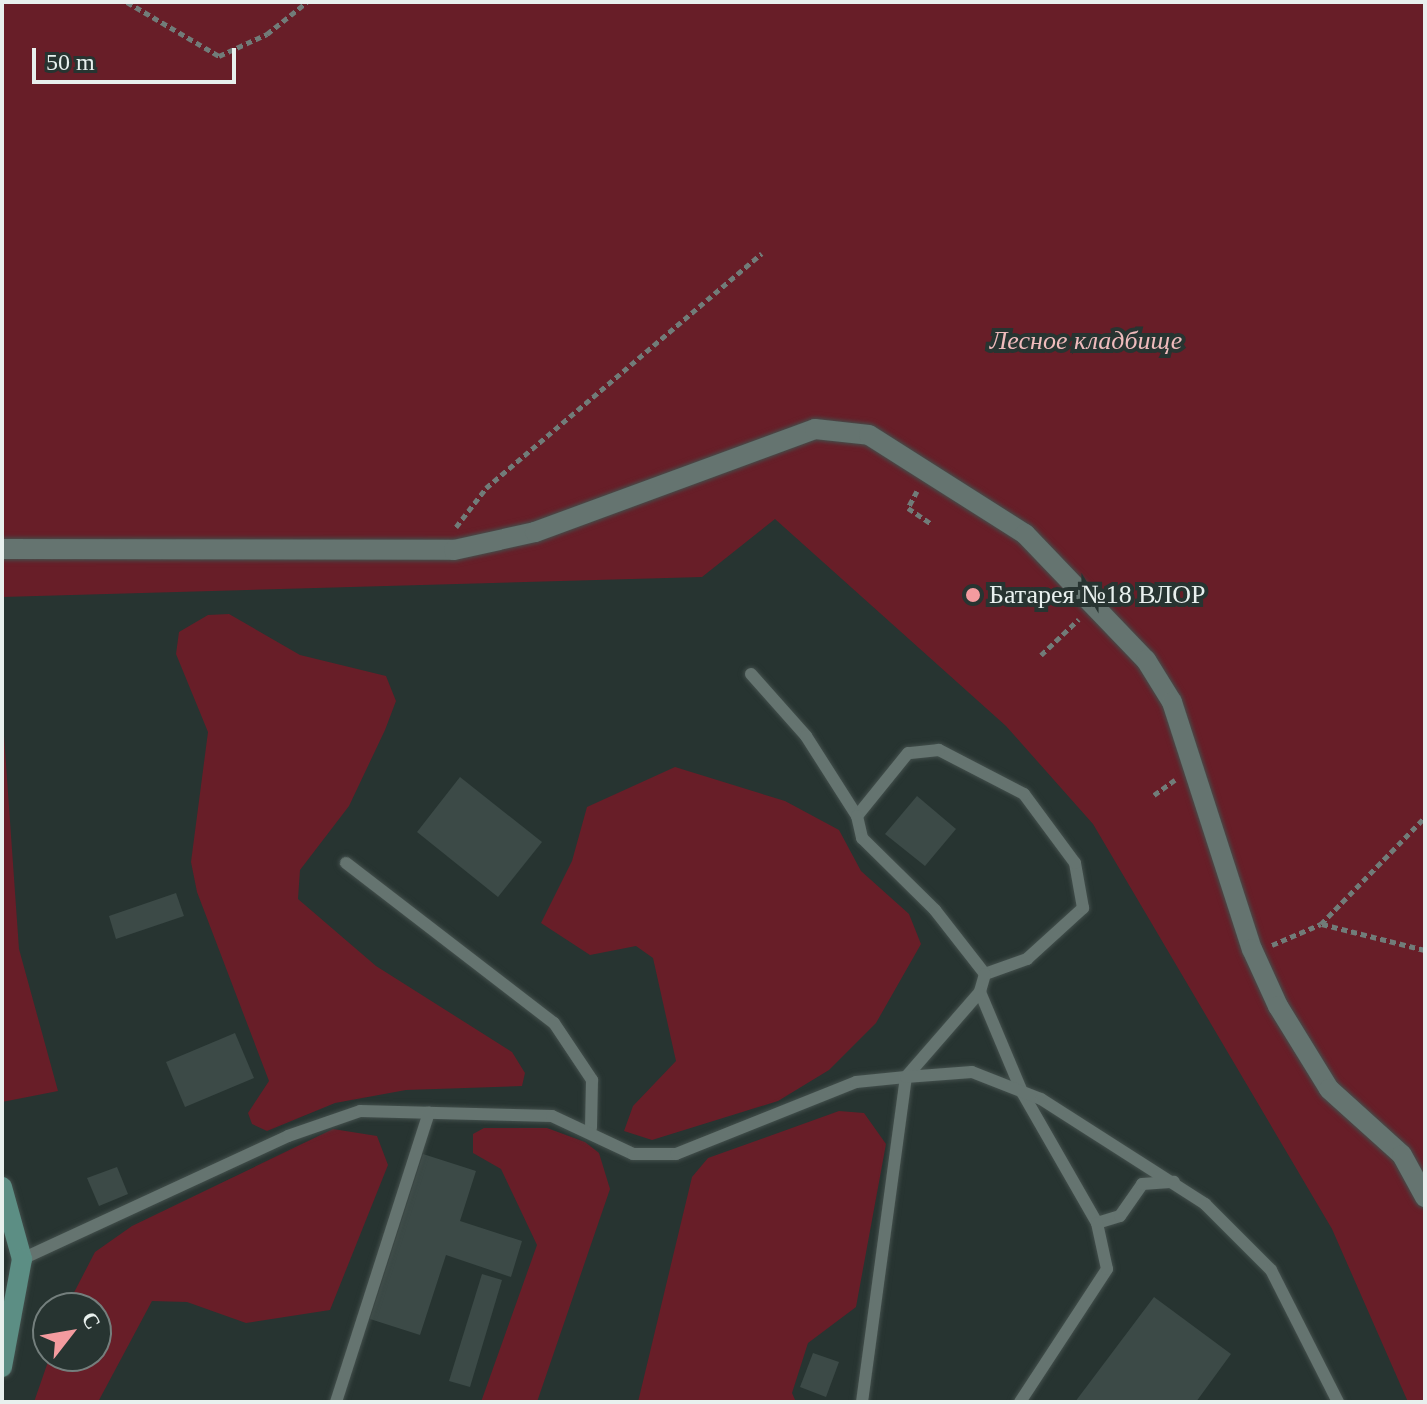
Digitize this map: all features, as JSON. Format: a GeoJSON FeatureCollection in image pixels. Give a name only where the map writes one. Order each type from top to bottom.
{"type":"FeatureCollection","features":[{"type":"Feature","properties":{"kind":"main road"},"geometry":{"type":"LineString","coordinates":[[2,1187],[15,1271],[2,1367]]}},
{"type":"Feature","properties":{"kind":"street"},"geometry":{"type":"LineString","coordinates":[[2,549],[438,550],[496,545],[815,429],[869,435],[929,469],[1025,534],[1146,660],[1172,702],[1252,949],[1329,1089],[1402,1155],[1425,1197]]}},
{"type":"Feature","properties":{"kind":"lane"},"geometry":{"type":"LineString","coordinates":[[751,674],[806,736],[857,816],[862,838],[935,910],[985,974]]}},
{"type":"Feature","properties":{"kind":"lane"},"geometry":{"type":"LineString","coordinates":[[857,816],[908,753],[939,750],[1024,794],[1052,823],[1075,863],[1083,908],[1027,959],[985,974]]}},
{"type":"Feature","properties":{"kind":"lane"},"geometry":{"type":"LineString","coordinates":[[346,863],[554,1023],[592,1080],[591,1128]]}},
{"type":"Feature","properties":{"kind":"lane"},"geometry":{"type":"LineString","coordinates":[[862,1402],[906,1077],[980,992],[985,974]]}},
{"type":"Feature","properties":{"kind":"lane"},"geometry":{"type":"LineString","coordinates":[[980,992],[1022,1092],[1097,1223],[1107,1269],[1020,1402]]}},
{"type":"Feature","properties":{"kind":"lane"},"geometry":{"type":"LineString","coordinates":[[15,1271],[331,1119],[360,1111],[552,1116],[591,1128],[633,1154],[676,1154],[856,1082],[972,1072],[1022,1092],[1174,1182],[1271,1270],[1338,1402]]}},
{"type":"Feature","properties":{"kind":"lane"},"geometry":{"type":"LineString","coordinates":[[336,1402],[429,1113]]}},
{"type":"Feature","properties":{"kind":"lane"},"geometry":{"type":"LineString","coordinates":[[1097,1223],[1120,1216],[1142,1184],[1174,1182]]}},
{"type":"Feature","properties":{"kind":"path"},"geometry":{"type":"LineString","coordinates":[[127,2],[219,56],[267,34],[307,2]]}},
{"type":"Feature","properties":{"kind":"path"},"geometry":{"type":"LineString","coordinates":[[438,550],[486,488],[762,253]]}},
{"type":"Feature","properties":{"kind":"path"},"geometry":{"type":"LineString","coordinates":[[929,469],[908,508],[932,524]]}},
{"type":"Feature","properties":{"kind":"path"},"geometry":{"type":"LineString","coordinates":[[1041,655],[1093,604]]}},
{"type":"Feature","properties":{"kind":"path"},"geometry":{"type":"LineString","coordinates":[[1252,949],[1321,924],[1425,817]]}},
{"type":"Feature","properties":{"kind":"path"},"geometry":{"type":"LineString","coordinates":[[1321,924],[1425,950]]}},
{"type":"Feature","properties":{"kind":"green space","name":"Лесное кладбище"},"geometry":{"type":"Polygon","coordinates":[[[2,2],[1425,2],[1425,1402],[1408,1402],[1332,1229],[1093,824],[1006,726],[775,519],[702,577],[2,597],[2,2]]]}},
{"type":"Feature","properties":{"kind":"green space"},"geometry":{"type":"Polygon","coordinates":[[[229,614],[300,655],[386,676],[396,701],[385,730],[349,806],[300,870],[298,899],[376,966],[512,1052],[525,1073],[522,1086],[406,1090],[335,1103],[267,1131],[252,1124],[248,1113],[269,1081],[197,892],[191,862],[208,732],[176,654],[179,632],[208,615],[229,614]]]}},
{"type":"Feature","properties":{"kind":"green space"},"geometry":{"type":"Polygon","coordinates":[[[2,707],[19,949],[58,1091],[2,1102],[2,707]]]}},
{"type":"Feature","properties":{"kind":"green space"},"geometry":{"type":"Polygon","coordinates":[[[675,767],[785,801],[839,830],[861,871],[909,914],[921,944],[876,1023],[829,1070],[778,1101],[652,1140],[624,1131],[633,1106],[676,1061],[653,958],[636,946],[590,955],[541,923],[572,861],[587,807],[675,767]]]}},
{"type":"Feature","properties":{"kind":"green space"},"geometry":{"type":"Polygon","coordinates":[[[839,1111],[864,1113],[886,1144],[856,1307],[808,1343],[792,1393],[796,1402],[638,1402],[692,1177],[708,1158],[839,1111]]]}},
{"type":"Feature","properties":{"kind":"green space"},"geometry":{"type":"Polygon","coordinates":[[[484,1128],[547,1128],[585,1142],[599,1153],[610,1189],[537,1402],[481,1402],[537,1245],[501,1169],[473,1153],[473,1134],[484,1128]]]}},
{"type":"Feature","properties":{"kind":"green space"},"geometry":{"type":"Polygon","coordinates":[[[333,1129],[377,1136],[388,1165],[330,1310],[246,1323],[187,1302],[152,1301],[98,1402],[34,1402],[44,1372],[112,1372],[112,1292],[74,1292],[95,1252],[132,1226],[333,1129]]]}},
{"type":"Feature","properties":{"kind":"building"},"geometry":{"type":"Polygon","coordinates":[[[460,777],[542,842],[498,897],[417,832],[460,777]]]}},
{"type":"Feature","properties":{"kind":"building"},"geometry":{"type":"Polygon","coordinates":[[[917,796],[956,829],[925,866],[885,834],[917,796]]]}},
{"type":"Feature","properties":{"kind":"building"},"geometry":{"type":"Polygon","coordinates":[[[176,893],[184,916],[116,939],[109,916],[176,893]]]}},
{"type":"Feature","properties":{"kind":"building"},"geometry":{"type":"Polygon","coordinates":[[[235,1033],[254,1078],[185,1107],[166,1062],[235,1033]]]}},
{"type":"Feature","properties":{"kind":"building"},"geometry":{"type":"Polygon","coordinates":[[[423,1154],[476,1171],[460,1221],[522,1241],[511,1277],[446,1255],[420,1335],[370,1319],[423,1154]]]}},
{"type":"Feature","properties":{"kind":"building"},"geometry":{"type":"Polygon","coordinates":[[[117,1167],[128,1194],[99,1206],[87,1178],[117,1167]]]}},
{"type":"Feature","properties":{"kind":"building"},"geometry":{"type":"Polygon","coordinates":[[[482,1274],[502,1280],[470,1387],[449,1381],[482,1274]]]}},
{"type":"Feature","properties":{"kind":"building"},"geometry":{"type":"Polygon","coordinates":[[[1154,1297],[1231,1354],[1196,1402],[1075,1402],[1154,1297]]]}},
{"type":"Feature","properties":{"kind":"building"},"geometry":{"type":"Polygon","coordinates":[[[813,1353],[839,1362],[826,1397],[800,1387],[813,1353]]]}},
{"type":"Feature","properties":{"kind":"place","name":"Батарея №18 ВЛОР"},"geometry":{"type":"Point","coordinates":[973,595]}}]}
